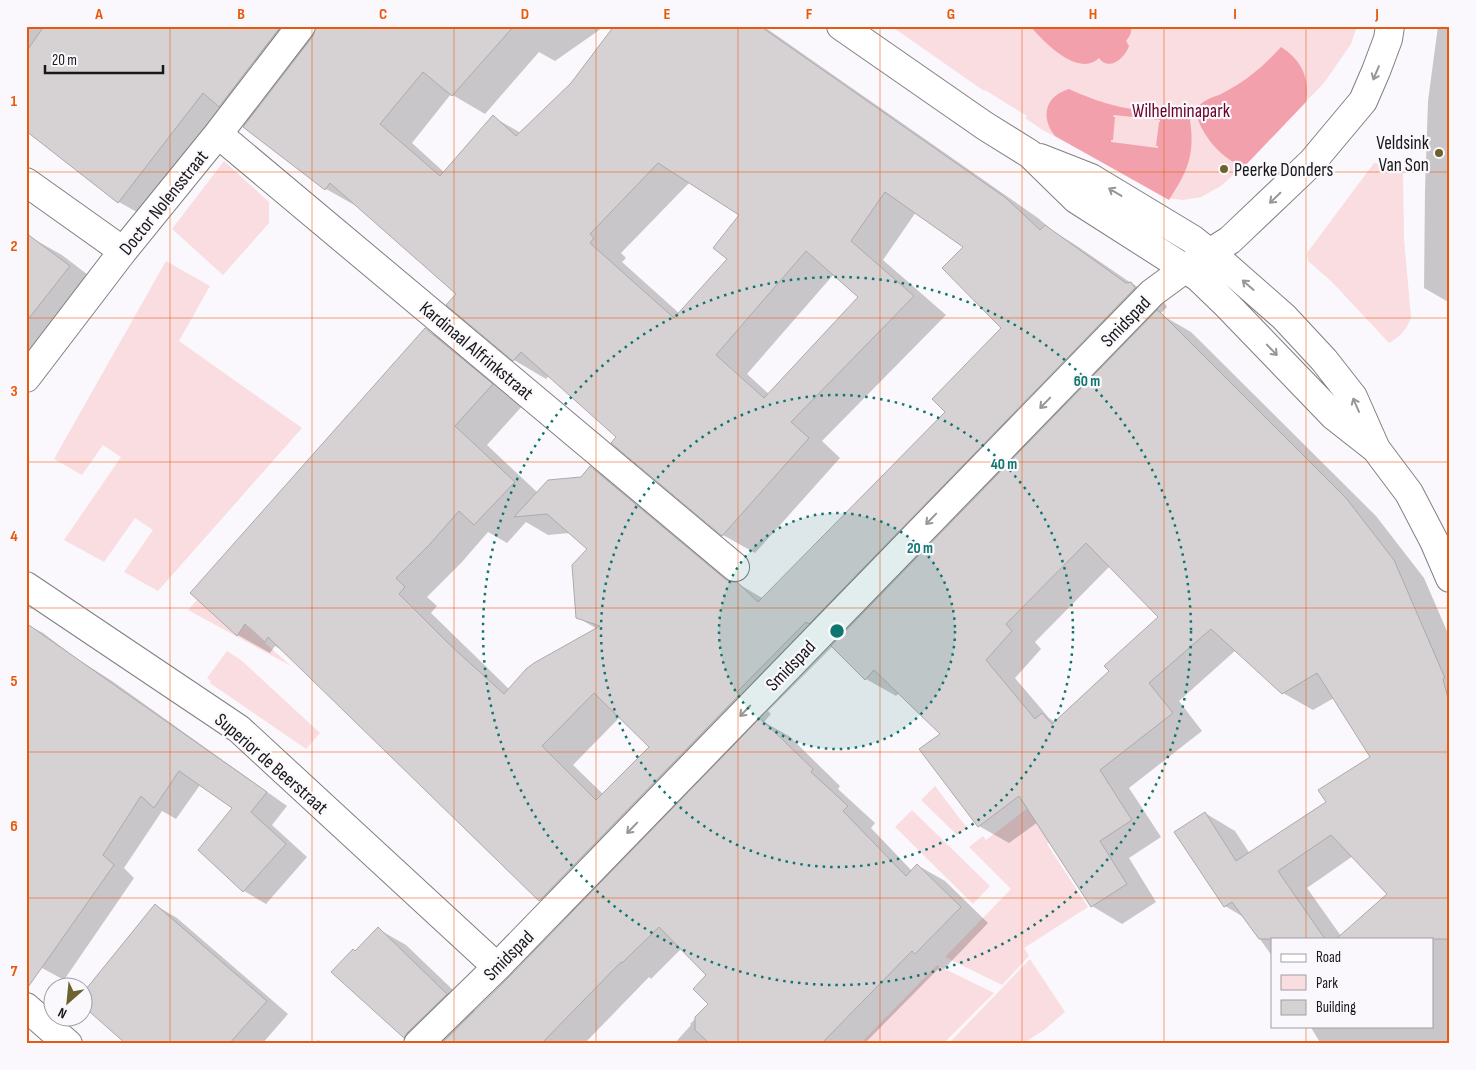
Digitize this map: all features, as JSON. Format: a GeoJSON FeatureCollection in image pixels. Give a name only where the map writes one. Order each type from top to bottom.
{"type":"FeatureCollection","features":[{"type":"Feature","properties":{"kind":"street","name":"Doctor Nolensstraat"},"geometry":{"type":"LineString","coordinates":[[26,378],[123,250],[218,134],[301,26]]}},
{"type":"Feature","properties":{"kind":"street"},"geometry":{"type":"LineString","coordinates":[[841,26],[985,126],[1030,154],[1091,178],[1174,228],[1210,253],[1284,317],[1324,360],[1353,397],[1376,449],[1409,493],[1434,541],[1450,578]]}},
{"type":"Feature","properties":{"kind":"street"},"geometry":{"type":"LineString","coordinates":[[1186,268],[1230,240],[1312,162],[1339,132],[1363,101],[1388,39],[1390,26]]}},
{"type":"Feature","properties":{"kind":"street","name":"Kardinaal Alfrinkstraat"},"geometry":{"type":"LineString","coordinates":[[218,134],[735,567]]}},
{"type":"Feature","properties":{"kind":"street"},"geometry":{"type":"LineString","coordinates":[[1030,154],[1076,200],[1198,277],[1334,416],[1376,449]]}},
{"type":"Feature","properties":{"kind":"street"},"geometry":{"type":"LineString","coordinates":[[26,182],[123,250]]}},
{"type":"Feature","properties":{"kind":"street","name":"Smidspad"},"geometry":{"type":"LineString","coordinates":[[418,1044],[497,967],[1152,293],[1186,268]]}},
{"type":"Feature","properties":{"kind":"street","name":"Superior de Beerstraat"},"geometry":{"type":"LineString","coordinates":[[26,586],[239,730],[497,967]]}},
{"type":"Feature","properties":{"kind":"street"},"geometry":{"type":"LineString","coordinates":[[26,1007],[68,1044]]}},
{"type":"Feature","properties":{"kind":"green space","name":"Wilhelminapark"},"geometry":{"type":"Polygon","coordinates":[[[891,26],[1357,26],[1351,44],[1324,83],[1243,166],[1221,186],[1201,197],[1183,200],[1168,198],[1041,129],[1025,118],[1027,116],[984,91],[891,26]]]}},
{"type":"Feature","properties":{"kind":"green space"},"geometry":{"type":"Polygon","coordinates":[[[1030,26],[1131,26],[1131,31],[1126,41],[1129,46],[1127,51],[1116,62],[1107,64],[1099,58],[1091,63],[1081,64],[1062,56],[1030,26]]]}},
{"type":"Feature","properties":{"kind":"green space"},"geometry":{"type":"Polygon","coordinates":[[[1281,47],[1294,58],[1303,71],[1307,86],[1306,102],[1242,169],[1221,153],[1207,136],[1197,117],[1198,107],[1246,79],[1268,61],[1281,47]]]}},
{"type":"Feature","properties":{"kind":"green space"},"geometry":{"type":"Polygon","coordinates":[[[1069,89],[1099,101],[1132,109],[1178,108],[1188,114],[1192,139],[1190,158],[1180,183],[1169,200],[1055,136],[1047,122],[1047,108],[1050,102],[1061,92],[1069,89]],[[1114,115],[1113,140],[1111,142],[1158,148],[1156,146],[1160,120],[1114,115]]]}},
{"type":"Feature","properties":{"kind":"green space"},"geometry":{"type":"Polygon","coordinates":[[[224,161],[269,202],[269,223],[223,275],[172,229],[224,161]]]}},
{"type":"Feature","properties":{"kind":"green space"},"geometry":{"type":"Polygon","coordinates":[[[1374,163],[1403,169],[1404,239],[1411,317],[1408,326],[1403,332],[1389,343],[1332,282],[1308,261],[1307,253],[1374,163]]]}},
{"type":"Feature","properties":{"kind":"green space"},"geometry":{"type":"Polygon","coordinates":[[[166,261],[210,286],[179,341],[302,428],[158,591],[124,572],[153,530],[135,518],[104,562],[64,540],[121,457],[103,445],[82,475],[54,459],[166,261]]]}},
{"type":"Feature","properties":{"kind":"green space"},"geometry":{"type":"Polygon","coordinates":[[[206,590],[291,666],[188,610],[206,590]]]}},
{"type":"Feature","properties":{"kind":"green space"},"geometry":{"type":"Polygon","coordinates":[[[227,651],[241,660],[320,733],[306,749],[210,683],[211,681],[207,678],[227,651]]]}},
{"type":"Feature","properties":{"kind":"green space"},"geometry":{"type":"Polygon","coordinates":[[[935,786],[967,828],[957,835],[921,800],[935,786]]]}},
{"type":"Feature","properties":{"kind":"green space"},"geometry":{"type":"Polygon","coordinates":[[[1045,795],[1071,828],[1047,844],[1088,907],[1024,948],[1029,956],[1002,985],[945,957],[1011,889],[969,847],[983,836],[986,840],[1045,795]]]}},
{"type":"Feature","properties":{"kind":"green space"},"geometry":{"type":"Polygon","coordinates":[[[912,810],[990,886],[973,904],[895,827],[912,810]]]}},
{"type":"Feature","properties":{"kind":"green space"},"geometry":{"type":"Polygon","coordinates":[[[1030,959],[1065,1012],[1044,1030],[1022,1044],[948,1044],[1030,959]]]}},
{"type":"Feature","properties":{"kind":"green space"},"geometry":{"type":"Polygon","coordinates":[[[937,965],[994,993],[943,1044],[860,1044],[937,965]]]}},
{"type":"Feature","properties":{"kind":"building"},"geometry":{"type":"Polygon","coordinates":[[[44,26],[281,26],[219,107],[203,93],[118,203],[26,131],[26,52],[44,26]]]}},
{"type":"Feature","properties":{"kind":"building"},"geometry":{"type":"Polygon","coordinates":[[[316,26],[514,26],[452,96],[423,72],[380,124],[440,176],[493,115],[516,136],[571,83],[614,26],[760,26],[1006,198],[1040,230],[1045,225],[1126,283],[1131,282],[1135,288],[809,624],[806,622],[737,692],[739,695],[539,901],[268,637],[265,642],[245,624],[237,636],[190,593],[425,328],[493,384],[455,426],[515,482],[474,525],[459,511],[396,578],[405,587],[399,594],[450,645],[504,694],[526,669],[534,663],[600,626],[576,618],[572,565],[587,549],[547,514],[514,517],[548,480],[581,477],[590,466],[725,579],[737,582],[758,602],[945,412],[932,399],[1001,328],[942,268],[963,247],[885,192],[851,241],[914,296],[791,422],[809,438],[722,536],[611,443],[616,437],[521,352],[513,361],[446,305],[456,294],[330,183],[325,190],[243,127],[313,36],[316,26]],[[658,163],[590,234],[594,238],[590,243],[674,318],[727,259],[713,248],[739,215],[658,163]],[[806,251],[716,355],[764,398],[858,297],[806,251]],[[594,693],[542,746],[596,800],[649,747],[594,693]]]}},
{"type":"Feature","properties":{"kind":"building"},"geometry":{"type":"Polygon","coordinates":[[[26,233],[70,266],[26,322],[26,233]]]}},
{"type":"Feature","properties":{"kind":"building"},"geometry":{"type":"Polygon","coordinates":[[[1157,310],[1346,498],[1394,560],[1445,678],[1443,679],[1450,706],[1450,939],[1337,938],[1387,894],[1331,835],[1278,871],[1324,938],[1259,939],[1232,902],[1224,907],[1174,832],[1205,812],[1236,861],[1326,802],[1318,790],[1370,757],[1317,673],[1282,694],[1211,629],[1149,683],[1173,713],[1100,770],[1132,820],[1100,841],[1127,884],[1091,907],[1019,796],[978,827],[919,749],[940,734],[874,670],[865,680],[831,646],[1157,310]],[[1086,543],[1006,624],[1012,631],[986,660],[1035,719],[1042,713],[1052,724],[1109,671],[1104,666],[1158,617],[1086,543]]]}},
{"type":"Feature","properties":{"kind":"building"},"geometry":{"type":"Polygon","coordinates":[[[26,623],[267,792],[251,812],[286,844],[243,892],[198,850],[232,808],[179,771],[154,808],[141,796],[103,855],[114,865],[26,990],[26,623]]]}},
{"type":"Feature","properties":{"kind":"building"},"geometry":{"type":"Polygon","coordinates":[[[760,718],[813,769],[811,772],[848,806],[843,811],[906,876],[917,864],[961,907],[915,954],[912,951],[821,1044],[710,1044],[695,1030],[695,1017],[708,1004],[693,989],[706,975],[659,927],[621,962],[541,1044],[441,1044],[508,978],[760,718]]]}},
{"type":"Feature","properties":{"kind":"building"},"geometry":{"type":"Polygon","coordinates":[[[155,904],[267,1001],[229,1044],[126,1044],[92,1014],[92,982],[155,904]]]}},
{"type":"Feature","properties":{"kind":"building"},"geometry":{"type":"Polygon","coordinates":[[[378,927],[447,994],[404,1038],[331,972],[378,927]]]}},
{"type":"Feature","properties":{"kind":"place","name":"Veldsink Van Son"},"geometry":{"type":"Point","coordinates":[1439,153]}},
{"type":"Feature","properties":{"kind":"place","name":"Peerke Donders"},"geometry":{"type":"Point","coordinates":[1224,169]}}]}
